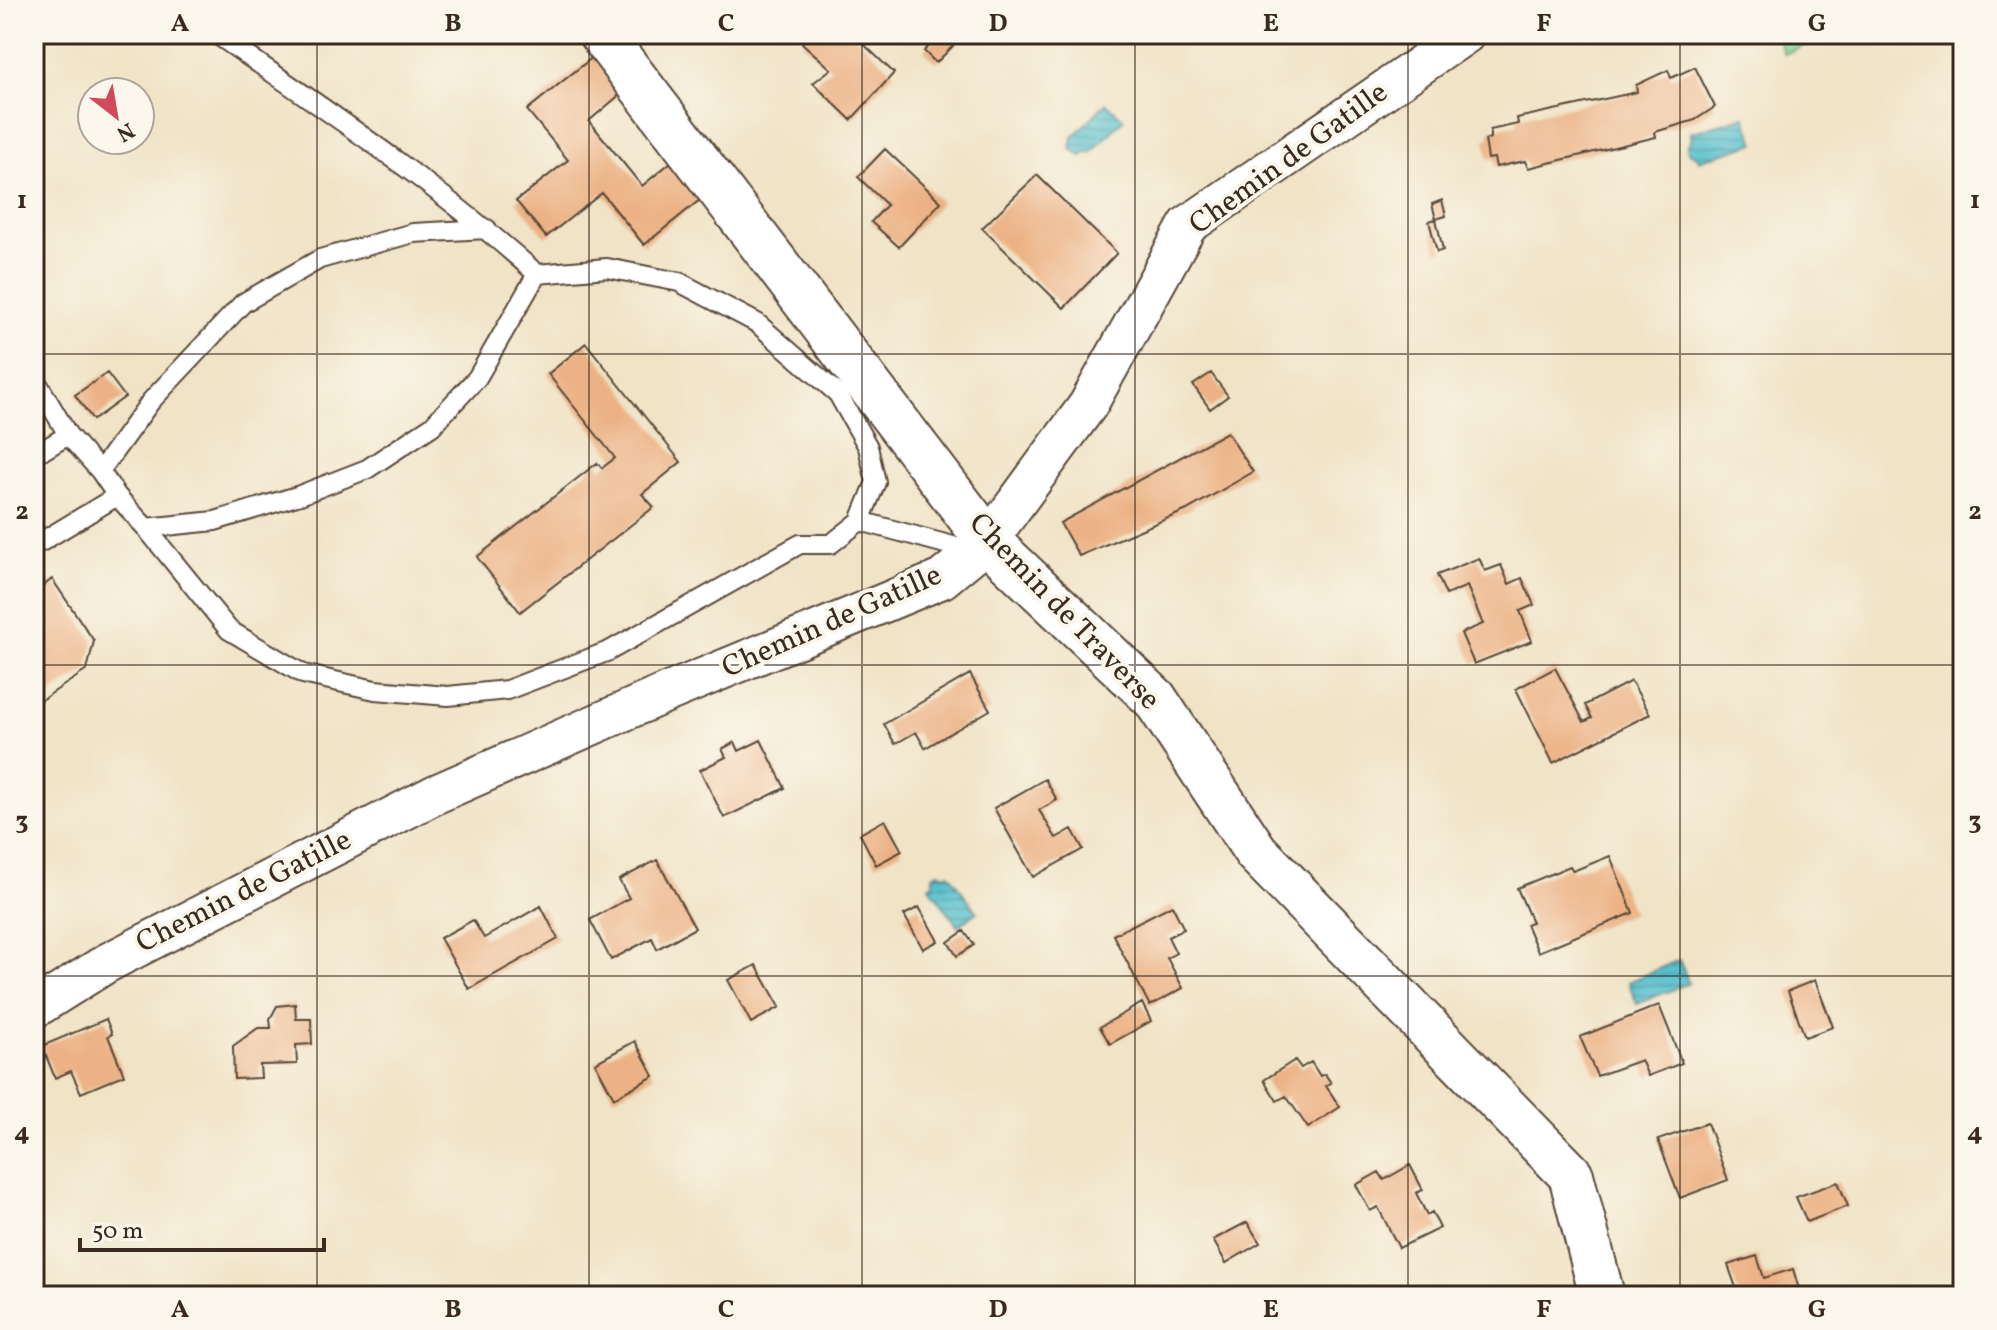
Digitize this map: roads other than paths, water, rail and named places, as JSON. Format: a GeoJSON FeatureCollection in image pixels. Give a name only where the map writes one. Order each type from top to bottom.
{"type":"FeatureCollection","features":[{"type":"Feature","properties":{"kind":"street","name":"Chemin de Traverse"},"geometry":{"type":"LineString","coordinates":[[601,34],[981,546],[1155,699],[1256,852],[1571,1175],[1602,1296]]}},
{"type":"Feature","properties":{"kind":"street","name":"Chemin de Gatille"},"geometry":{"type":"LineString","coordinates":[[34,1009],[107,963],[436,794],[666,693],[942,579],[981,546],[1088,405],[1188,225],[1466,34]]}},
{"type":"Feature","properties":{"kind":"lane"},"geometry":{"type":"LineString","coordinates":[[34,377],[68,435],[229,630],[303,674],[375,690],[448,696],[507,690],[609,651],[800,544],[831,544],[860,521],[876,482],[868,447],[838,394],[757,323],[679,282],[607,268],[537,274],[487,229],[216,34]]}},
{"type":"Feature","properties":{"kind":"lane"},"geometry":{"type":"LineString","coordinates":[[100,471],[151,401],[243,303],[320,259],[413,233],[487,229]]}},
{"type":"Feature","properties":{"kind":"lane"},"geometry":{"type":"LineString","coordinates":[[146,528],[215,521],[300,495],[367,469],[432,426],[477,378],[537,274]]}},
{"type":"Feature","properties":{"kind":"lane"},"geometry":{"type":"LineString","coordinates":[[45,449],[68,435]]}},
{"type":"Feature","properties":{"kind":"lane"},"geometry":{"type":"LineString","coordinates":[[34,542],[41,542],[117,496]]}},
{"type":"Feature","properties":{"kind":"lane"},"geometry":{"type":"LineString","coordinates":[[860,521],[981,546]]}},
{"type":"Feature","properties":{"kind":"water"},"geometry":{"type":"Polygon","coordinates":[[[1106,103],[1124,119],[1090,154],[1088,152],[1082,156],[1071,149],[1073,137],[1106,103]]]}},
{"type":"Feature","properties":{"kind":"water"},"geometry":{"type":"Polygon","coordinates":[[[1745,116],[1755,143],[1699,161],[1697,156],[1688,152],[1687,146],[1692,138],[1690,133],[1745,116]]]}},
{"type":"Feature","properties":{"kind":"water"},"geometry":{"type":"Polygon","coordinates":[[[938,872],[944,875],[949,873],[977,912],[958,926],[929,886],[933,883],[933,875],[938,872]]]}},
{"type":"Feature","properties":{"kind":"water"},"geometry":{"type":"Polygon","coordinates":[[[1679,960],[1689,983],[1637,1004],[1628,982],[1679,960]]]}}]}
